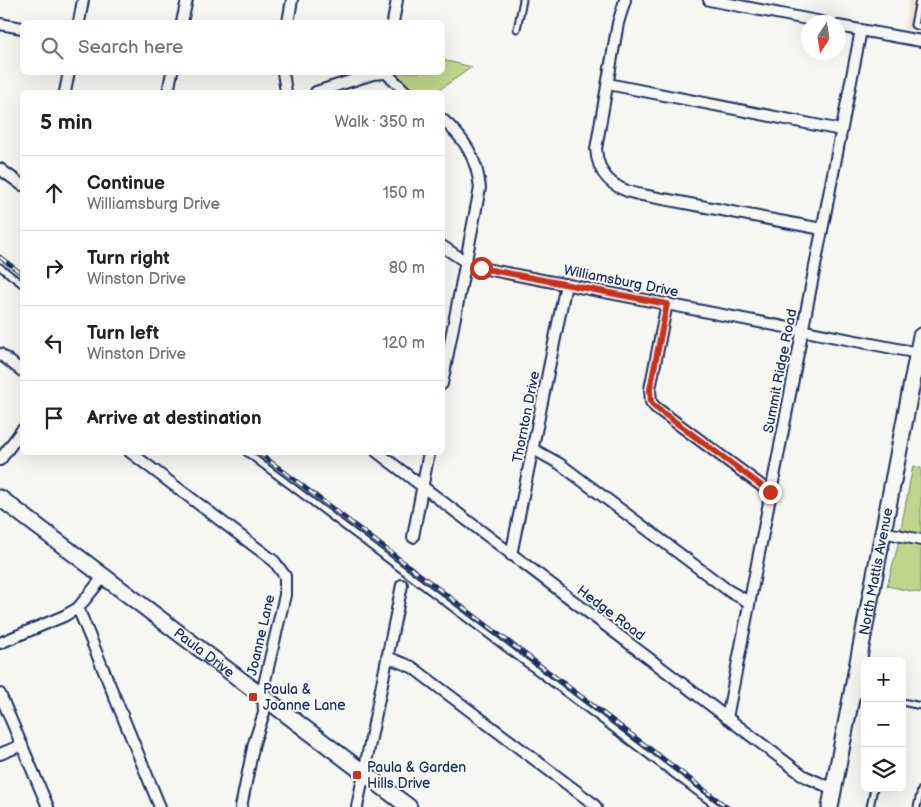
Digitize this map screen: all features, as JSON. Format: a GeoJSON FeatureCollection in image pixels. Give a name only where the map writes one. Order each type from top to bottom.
{"type":"FeatureCollection","features":[{"type":"Feature","properties":{"kind":"street"},"geometry":{"type":"LineString","coordinates":[[79,20],[84,0]]}},
{"type":"Feature","properties":{"kind":"street"},"geometry":{"type":"LineString","coordinates":[[182,20],[187,0]]}},
{"type":"Feature","properties":{"kind":"street"},"geometry":{"type":"LineString","coordinates":[[288,20],[292,0]]}},
{"type":"Feature","properties":{"kind":"street"},"geometry":{"type":"LineString","coordinates":[[393,20],[397,0]]}},
{"type":"Feature","properties":{"kind":"street"},"geometry":{"type":"LineString","coordinates":[[625,0],[618,23],[596,149],[600,167],[608,180],[616,187],[637,194],[822,229]]}},
{"type":"Feature","properties":{"kind":"street"},"geometry":{"type":"LineString","coordinates":[[709,0],[801,18]]}},
{"type":"Feature","properties":{"kind":"street"},"geometry":{"type":"LineString","coordinates":[[0,24],[20,28]]}},
{"type":"Feature","properties":{"kind":"street"},"geometry":{"type":"LineString","coordinates":[[846,27],[921,41]]}},
{"type":"Feature","properties":{"kind":"street","name":"Summit Ridge Road"},"geometry":{"type":"LineString","coordinates":[[727,718],[861,30]]}},
{"type":"Feature","properties":{"kind":"street"},"geometry":{"type":"LineString","coordinates":[[64,90],[68,75]]}},
{"type":"Feature","properties":{"kind":"street"},"geometry":{"type":"LineString","coordinates":[[168,90],[171,75]]}},
{"type":"Feature","properties":{"kind":"street"},"geometry":{"type":"LineString","coordinates":[[283,75],[286,90]]}},
{"type":"Feature","properties":{"kind":"street"},"geometry":{"type":"LineString","coordinates":[[322,90],[370,75]]}},
{"type":"Feature","properties":{"kind":"street"},"geometry":{"type":"LineString","coordinates":[[387,75],[404,90]]}},
{"type":"Feature","properties":{"kind":"street"},"geometry":{"type":"LineString","coordinates":[[608,84],[841,130]]}},
{"type":"Feature","properties":{"kind":"street"},"geometry":{"type":"LineString","coordinates":[[445,122],[465,142],[475,161],[478,174],[478,203],[446,345]]}},
{"type":"Feature","properties":{"kind":"street"},"geometry":{"type":"LineString","coordinates":[[0,169],[20,184]]}},
{"type":"Feature","properties":{"kind":"street","name":"Williamsburg Drive"},"geometry":{"type":"LineString","coordinates":[[445,248],[466,262],[481,268],[919,353]]}},
{"type":"Feature","properties":{"kind":"street","name":"Thornton Drive"},"geometry":{"type":"LineString","coordinates":[[511,555],[566,284]]}},
{"type":"Feature","properties":{"kind":"street"},"geometry":{"type":"LineString","coordinates":[[667,304],[650,389],[651,402],[655,407],[770,492]]}},
{"type":"Feature","properties":{"kind":"street","name":"North Mattis Avenue"},"geometry":{"type":"LineString","coordinates":[[830,807],[858,695],[883,532],[921,336]]}},
{"type":"Feature","properties":{"kind":"street"},"geometry":{"type":"LineString","coordinates":[[0,354],[20,369]]}},
{"type":"Feature","properties":{"kind":"street"},"geometry":{"type":"LineString","coordinates":[[0,460],[20,433]]}},
{"type":"Feature","properties":{"kind":"street"},"geometry":{"type":"LineString","coordinates":[[533,449],[560,464],[729,591],[749,602]]}},
{"type":"Feature","properties":{"kind":"street","name":"Joanne Lane"},"geometry":{"type":"LineString","coordinates":[[134,455],[274,561],[285,576],[285,595],[263,697],[264,713],[254,744],[241,807]]}},
{"type":"Feature","properties":{"kind":"street","name":"Hedge Road"},"geometry":{"type":"LineString","coordinates":[[381,455],[804,776],[833,789]]}},
{"type":"Feature","properties":{"kind":"street"},"geometry":{"type":"LineString","coordinates":[[413,537],[428,455]]}},
{"type":"Feature","properties":{"kind":"street","name":"Paula Drive"},"geometry":{"type":"LineString","coordinates":[[0,498],[409,807]]}},
{"type":"Feature","properties":{"kind":"street"},"geometry":{"type":"LineString","coordinates":[[883,532],[921,540]]}},
{"type":"Feature","properties":{"kind":"street"},"geometry":{"type":"LineString","coordinates":[[0,644],[78,608],[104,576]]}},
{"type":"Feature","properties":{"kind":"street"},"geometry":{"type":"LineString","coordinates":[[358,807],[402,585]]}},
{"type":"Feature","properties":{"kind":"street"},"geometry":{"type":"LineString","coordinates":[[78,608],[160,807]]}},
{"type":"Feature","properties":{"kind":"street"},"geometry":{"type":"LineString","coordinates":[[387,657],[412,667],[596,807]]}},
{"type":"Feature","properties":{"kind":"street"},"geometry":{"type":"LineString","coordinates":[[0,694],[48,807]]}},
{"type":"Feature","properties":{"kind":"street"},"geometry":{"type":"LineString","coordinates":[[0,754],[22,745]]}},
{"type":"Feature","properties":{"kind":"lane"},"geometry":{"type":"LineString","coordinates":[[516,29],[522,0]]}},
{"type":"Feature","properties":{"kind":"lane"},"geometry":{"type":"LineString","coordinates":[[919,0],[914,25],[921,27]]}},
{"type":"Feature","properties":{"kind":"lane"},"geometry":{"type":"LineString","coordinates":[[0,267],[20,282]]}},
{"type":"Feature","properties":{"kind":"lane"},"geometry":{"type":"LineString","coordinates":[[250,455],[717,807]]}},
{"type":"Feature","properties":{"kind":"lane"},"geometry":{"type":"LineString","coordinates":[[906,703],[921,706]]}},
{"type":"Feature","properties":{"kind":"lane"},"geometry":{"type":"LineString","coordinates":[[917,807],[921,790]]}},
{"type":"Feature","properties":{"kind":"lane"},"geometry":{"type":"LineString","coordinates":[[870,807],[873,792]]}},
{"type":"Feature","properties":{"kind":"shaded area"},"geometry":{"type":"Polygon","coordinates":[[[909,0],[921,0],[921,32],[904,29],[909,0]]]}},
{"type":"Feature","properties":{"kind":"green space"},"geometry":{"type":"Polygon","coordinates":[[[445,60],[472,67],[439,90],[412,90],[394,75],[445,75],[445,60]]]}},
{"type":"Feature","properties":{"kind":"green space"},"geometry":{"type":"Polygon","coordinates":[[[913,466],[921,468],[921,593],[887,586],[897,549],[913,466]]]}},
{"type":"Feature","properties":{"kind":"railway"},"geometry":{"type":"LineString","coordinates":[[0,257],[20,272]]}},
{"type":"Feature","properties":{"kind":"railway"},"geometry":{"type":"LineString","coordinates":[[262,455],[727,807]]}},
{"type":"Feature","properties":{"kind":"place","name":"Paula & Joanne Lane"},"geometry":{"type":"Point","coordinates":[253,697]}},
{"type":"Feature","properties":{"kind":"place","name":"Paula & Garden Hills Drive"},"geometry":{"type":"Point","coordinates":[357,775]}},
{"type":"Feature","properties":{"kind":"route"},"geometry":{"type":"LineString","coordinates":[[481,268],[667,304],[649,395],[651,402],[655,407],[770,492]]}}]}
